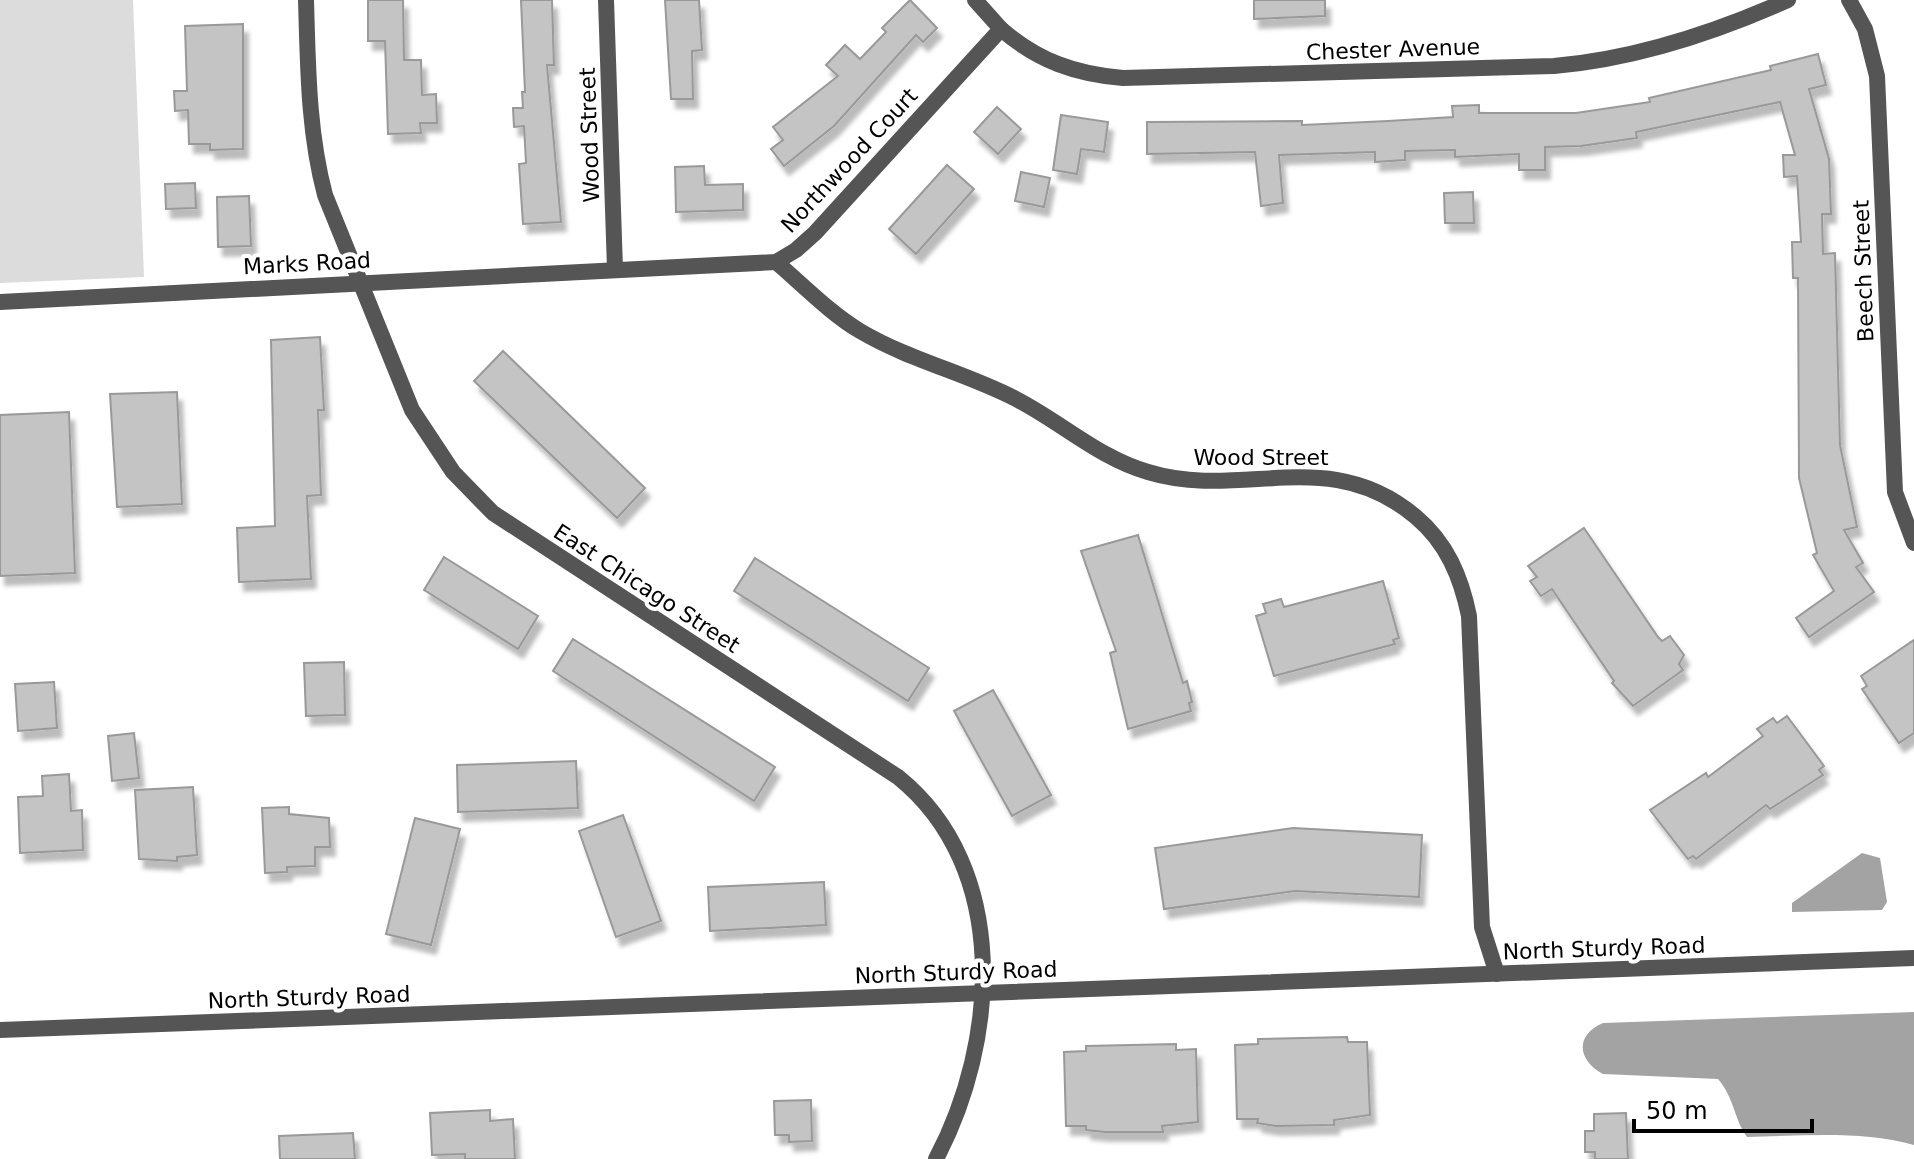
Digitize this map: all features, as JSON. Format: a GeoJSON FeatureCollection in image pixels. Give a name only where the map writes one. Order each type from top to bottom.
{"type":"FeatureCollection","features":[{"type":"Feature","properties":{"kind":"street","name":"East Chicago Street"},"geometry":{"type":"LineString","coordinates":[[306,0],[315,157],[342,241],[362,282],[386,353],[412,410],[453,472],[493,513],[919,793],[957,846],[971,883],[979,923],[984,993],[971,1077],[962,1108],[936,1159]]}},
{"type":"Feature","properties":{"kind":"street","name":"Wood Street"},"geometry":{"type":"LineString","coordinates":[[606,0],[615,269]]}},
{"type":"Feature","properties":{"kind":"street"},"geometry":{"type":"LineString","coordinates":[[975,0],[1001,29]]}},
{"type":"Feature","properties":{"kind":"street","name":"Chester Avenue"},"geometry":{"type":"LineString","coordinates":[[1001,29],[1022,48],[1054,64],[1091,75],[1123,78],[1554,66],[1613,58],[1712,33],[1788,0]]}},
{"type":"Feature","properties":{"kind":"street","name":"Beech Street"},"geometry":{"type":"LineString","coordinates":[[1849,0],[1865,29],[1877,76],[1895,492],[1914,543]]}},
{"type":"Feature","properties":{"kind":"street","name":"Northwood Court"},"geometry":{"type":"LineString","coordinates":[[615,269],[776,262],[796,250],[1001,29]]}},
{"type":"Feature","properties":{"kind":"street","name":"Wood Street"},"geometry":{"type":"LineString","coordinates":[[776,262],[861,332],[1013,397],[1095,448],[1148,472],[1205,481],[1329,477],[1357,482],[1382,494],[1426,525],[1456,568],[1469,616],[1482,927],[1497,974]]}},
{"type":"Feature","properties":{"kind":"street","name":"Marks Road"},"geometry":{"type":"LineString","coordinates":[[0,302],[615,269]]}},
{"type":"Feature","properties":{"kind":"street","name":"North Sturdy Road"},"geometry":{"type":"LineString","coordinates":[[0,1030],[1914,958]]}},
{"type":"Feature","properties":{"kind":"shaded area"},"geometry":{"type":"Polygon","coordinates":[[[0,0],[133,0],[144,277],[0,283],[0,0]]]}},
{"type":"Feature","properties":{"kind":"shaded area"},"geometry":{"type":"Polygon","coordinates":[[[1862,853],[1880,858],[1887,902],[1882,910],[1792,912],[1792,903],[1862,853]]]}},
{"type":"Feature","properties":{"kind":"shaded area"},"geometry":{"type":"Polygon","coordinates":[[[1914,1012],[1914,1145],[1873,1137],[1747,1137],[1718,1079],[1603,1074],[1588,1062],[1583,1048],[1588,1034],[1603,1023],[1914,1012]]]}},
{"type":"Feature","properties":{"kind":"building"},"geometry":{"type":"Polygon","coordinates":[[[368,0],[403,0],[404,60],[421,60],[422,95],[436,94],[437,123],[420,123],[421,133],[388,134],[385,41],[368,41],[368,0]]]}},
{"type":"Feature","properties":{"kind":"building"},"geometry":{"type":"Polygon","coordinates":[[[521,0],[552,0],[554,65],[547,65],[561,222],[523,224],[519,164],[526,163],[524,126],[514,127],[513,108],[523,108],[522,92],[525,92],[521,0]]]}},
{"type":"Feature","properties":{"kind":"building"},"geometry":{"type":"Polygon","coordinates":[[[665,0],[699,0],[702,50],[692,51],[693,99],[671,99],[665,0]]]}},
{"type":"Feature","properties":{"kind":"building"},"geometry":{"type":"Polygon","coordinates":[[[910,0],[937,28],[923,42],[916,35],[834,126],[784,166],[771,149],[783,140],[773,127],[838,76],[826,65],[845,45],[860,59],[886,32],[882,28],[910,0]]]}},
{"type":"Feature","properties":{"kind":"building"},"geometry":{"type":"Polygon","coordinates":[[[1254,0],[1325,0],[1325,16],[1254,19],[1254,0]]]}},
{"type":"Feature","properties":{"kind":"building"},"geometry":{"type":"Polygon","coordinates":[[[243,24],[243,149],[210,150],[210,144],[189,144],[188,110],[175,111],[174,91],[187,91],[185,26],[243,24]]]}},
{"type":"Feature","properties":{"kind":"building"},"geometry":{"type":"Polygon","coordinates":[[[1818,54],[1826,85],[1809,89],[1829,159],[1831,214],[1822,214],[1823,254],[1835,253],[1840,445],[1857,527],[1844,530],[1863,563],[1856,567],[1874,592],[1809,637],[1796,618],[1834,591],[1813,555],[1817,553],[1799,478],[1798,278],[1793,278],[1792,242],[1801,242],[1797,176],[1784,177],[1783,155],[1795,155],[1780,102],[1636,132],[1637,138],[1581,146],[1545,147],[1545,170],[1519,170],[1519,154],[1455,157],[1455,150],[1405,151],[1405,160],[1375,162],[1375,152],[1279,155],[1283,203],[1261,206],[1255,152],[1147,154],[1147,122],[1302,121],[1302,125],[1388,121],[1453,117],[1452,106],[1479,105],[1479,113],[1576,113],[1650,102],[1649,98],[1771,70],[1770,66],[1818,54]]]}},
{"type":"Feature","properties":{"kind":"building"},"geometry":{"type":"Polygon","coordinates":[[[997,107],[1021,129],[998,154],[974,132],[997,107]]]}},
{"type":"Feature","properties":{"kind":"building"},"geometry":{"type":"Polygon","coordinates":[[[1061,115],[1108,122],[1104,152],[1081,149],[1077,174],[1053,170],[1061,115]]]}},
{"type":"Feature","properties":{"kind":"building"},"geometry":{"type":"Polygon","coordinates":[[[947,165],[974,189],[916,254],[889,229],[947,165]]]}},
{"type":"Feature","properties":{"kind":"building"},"geometry":{"type":"Polygon","coordinates":[[[704,166],[705,185],[743,184],[743,210],[676,212],[675,167],[704,166]]]}},
{"type":"Feature","properties":{"kind":"building"},"geometry":{"type":"Polygon","coordinates":[[[1021,172],[1050,178],[1044,207],[1015,201],[1021,172]]]}},
{"type":"Feature","properties":{"kind":"building"},"geometry":{"type":"Polygon","coordinates":[[[195,183],[196,208],[166,209],[165,184],[195,183]]]}},
{"type":"Feature","properties":{"kind":"building"},"geometry":{"type":"Polygon","coordinates":[[[1473,192],[1474,223],[1445,223],[1444,193],[1473,192]]]}},
{"type":"Feature","properties":{"kind":"building"},"geometry":{"type":"Polygon","coordinates":[[[249,196],[251,246],[218,247],[217,197],[249,196]]]}},
{"type":"Feature","properties":{"kind":"building"},"geometry":{"type":"Polygon","coordinates":[[[320,337],[324,410],[318,410],[321,495],[307,496],[311,579],[239,582],[237,528],[275,526],[271,340],[320,337]]]}},
{"type":"Feature","properties":{"kind":"building"},"geometry":{"type":"Polygon","coordinates":[[[503,351],[645,488],[617,518],[474,381],[503,351]]]}},
{"type":"Feature","properties":{"kind":"building"},"geometry":{"type":"Polygon","coordinates":[[[177,392],[182,504],[117,507],[110,394],[177,392]]]}},
{"type":"Feature","properties":{"kind":"building"},"geometry":{"type":"Polygon","coordinates":[[[69,412],[75,573],[0,576],[0,415],[69,412]]]}},
{"type":"Feature","properties":{"kind":"building"},"geometry":{"type":"Polygon","coordinates":[[[1584,528],[1658,637],[1662,641],[1670,636],[1684,655],[1679,664],[1683,670],[1633,706],[1612,683],[1614,681],[1552,589],[1541,596],[1530,581],[1537,577],[1528,566],[1584,528]]]}},
{"type":"Feature","properties":{"kind":"building"},"geometry":{"type":"Polygon","coordinates":[[[1138,535],[1183,683],[1187,681],[1192,702],[1189,703],[1191,711],[1128,729],[1110,653],[1116,651],[1081,551],[1138,535]]]}},
{"type":"Feature","properties":{"kind":"building"},"geometry":{"type":"Polygon","coordinates":[[[444,557],[538,616],[518,649],[424,590],[444,557]]]}},
{"type":"Feature","properties":{"kind":"building"},"geometry":{"type":"Polygon","coordinates":[[[755,558],[929,668],[908,701],[734,591],[755,558]]]}},
{"type":"Feature","properties":{"kind":"building"},"geometry":{"type":"Polygon","coordinates":[[[1383,581],[1399,638],[1393,640],[1395,644],[1274,676],[1256,616],[1266,613],[1263,604],[1281,599],[1284,607],[1383,581]]]}},
{"type":"Feature","properties":{"kind":"building"},"geometry":{"type":"Polygon","coordinates":[[[573,639],[775,767],[754,801],[553,671],[573,639]]]}},
{"type":"Feature","properties":{"kind":"building"},"geometry":{"type":"Polygon","coordinates":[[[1914,640],[1914,733],[1899,743],[1862,689],[1867,686],[1861,676],[1914,640]]]}},
{"type":"Feature","properties":{"kind":"building"},"geometry":{"type":"Polygon","coordinates":[[[344,662],[345,715],[306,716],[304,663],[344,662]]]}},
{"type":"Feature","properties":{"kind":"building"},"geometry":{"type":"Polygon","coordinates":[[[54,682],[57,728],[18,731],[15,684],[54,682]]]}},
{"type":"Feature","properties":{"kind":"building"},"geometry":{"type":"Polygon","coordinates":[[[993,690],[1051,795],[1012,816],[954,711],[993,690]]]}},
{"type":"Feature","properties":{"kind":"building"},"geometry":{"type":"Polygon","coordinates":[[[1787,716],[1824,766],[1819,770],[1823,775],[1770,809],[1766,805],[1696,859],[1693,856],[1688,859],[1650,810],[1706,773],[1708,777],[1763,736],[1757,729],[1773,718],[1777,723],[1787,716]]]}},
{"type":"Feature","properties":{"kind":"building"},"geometry":{"type":"Polygon","coordinates":[[[134,733],[139,778],[112,781],[108,736],[134,733]]]}},
{"type":"Feature","properties":{"kind":"building"},"geometry":{"type":"Polygon","coordinates":[[[576,761],[578,808],[458,812],[457,765],[576,761]]]}},
{"type":"Feature","properties":{"kind":"building"},"geometry":{"type":"Polygon","coordinates":[[[69,774],[71,811],[82,810],[83,850],[20,853],[18,797],[43,796],[42,776],[69,774]]]}},
{"type":"Feature","properties":{"kind":"building"},"geometry":{"type":"Polygon","coordinates":[[[193,787],[197,855],[177,857],[177,861],[139,859],[135,790],[193,787]]]}},
{"type":"Feature","properties":{"kind":"building"},"geometry":{"type":"Polygon","coordinates":[[[289,807],[289,814],[329,818],[330,847],[315,847],[315,866],[287,867],[287,872],[265,873],[262,808],[289,807]]]}},
{"type":"Feature","properties":{"kind":"building"},"geometry":{"type":"Polygon","coordinates":[[[623,815],[661,921],[616,937],[579,831],[623,815]]]}},
{"type":"Feature","properties":{"kind":"building"},"geometry":{"type":"Polygon","coordinates":[[[415,818],[460,829],[431,945],[386,934],[415,818]]]}},
{"type":"Feature","properties":{"kind":"building"},"geometry":{"type":"Polygon","coordinates":[[[1293,828],[1422,835],[1419,897],[1295,891],[1164,909],[1155,848],[1293,828]]]}},
{"type":"Feature","properties":{"kind":"building"},"geometry":{"type":"Polygon","coordinates":[[[824,882],[826,925],[710,931],[708,887],[824,882]]]}},
{"type":"Feature","properties":{"kind":"building"},"geometry":{"type":"Polygon","coordinates":[[[1347,1037],[1348,1042],[1367,1042],[1370,1115],[1334,1120],[1334,1125],[1276,1126],[1257,1123],[1258,1119],[1237,1119],[1235,1045],[1258,1044],[1258,1039],[1347,1037]]]}},
{"type":"Feature","properties":{"kind":"building"},"geometry":{"type":"Polygon","coordinates":[[[1176,1044],[1176,1050],[1196,1049],[1198,1122],[1162,1126],[1163,1132],[1105,1132],[1086,1130],[1086,1126],[1066,1126],[1064,1052],[1086,1051],[1086,1046],[1176,1044]]]}},
{"type":"Feature","properties":{"kind":"building"},"geometry":{"type":"Polygon","coordinates":[[[811,1100],[812,1141],[789,1142],[789,1135],[775,1135],[774,1101],[811,1100]]]}},
{"type":"Feature","properties":{"kind":"building"},"geometry":{"type":"Polygon","coordinates":[[[490,1110],[490,1121],[513,1119],[515,1159],[465,1159],[465,1154],[432,1155],[430,1113],[490,1110]]]}},
{"type":"Feature","properties":{"kind":"building"},"geometry":{"type":"Polygon","coordinates":[[[1626,1113],[1628,1159],[1595,1159],[1595,1152],[1585,1152],[1585,1131],[1594,1131],[1594,1114],[1626,1113]]]}},
{"type":"Feature","properties":{"kind":"building"},"geometry":{"type":"Polygon","coordinates":[[[353,1133],[355,1159],[280,1159],[279,1136],[353,1133]]]}}]}
